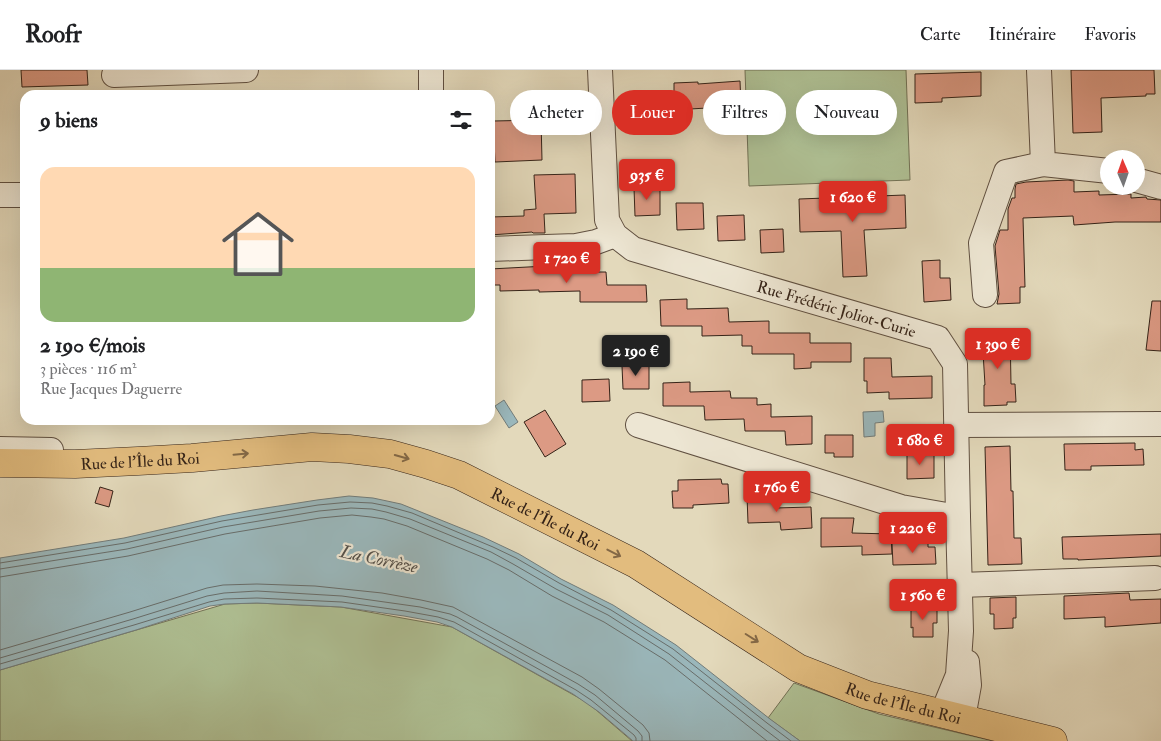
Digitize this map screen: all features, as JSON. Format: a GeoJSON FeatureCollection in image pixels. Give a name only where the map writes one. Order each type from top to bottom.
{"type":"FeatureCollection","features":[{"type":"Feature","properties":{"kind":"main road","name":"Rue de l'Île du Roi"},"geometry":{"type":"LineString","coordinates":[[0,463],[76,464],[138,461],[209,457],[312,447],[390,454],[451,472],[636,564],[798,668],[867,694],[1053,741]]}},
{"type":"Feature","properties":{"kind":"street"},"geometry":{"type":"LineString","coordinates":[[115,80],[246,70]]}},
{"type":"Feature","properties":{"kind":"street"},"geometry":{"type":"LineString","coordinates":[[431,70],[432,90]]}},
{"type":"Feature","properties":{"kind":"street"},"geometry":{"type":"LineString","coordinates":[[495,249],[576,246],[596,242],[615,235],[607,220],[600,70]]}},
{"type":"Feature","properties":{"kind":"street"},"geometry":{"type":"LineString","coordinates":[[1039,70],[1042,164]]}},
{"type":"Feature","properties":{"kind":"street"},"geometry":{"type":"LineString","coordinates":[[985,295],[981,243],[1006,172],[1042,164],[1100,171]]}},
{"type":"Feature","properties":{"kind":"street"},"geometry":{"type":"LineString","coordinates":[[1145,183],[1161,187]]}},
{"type":"Feature","properties":{"kind":"street"},"geometry":{"type":"LineString","coordinates":[[0,195],[20,195]]}},
{"type":"Feature","properties":{"kind":"street","name":"Rue Frédéric Joliot-Curie"},"geometry":{"type":"LineString","coordinates":[[615,235],[633,249],[938,338],[955,364],[961,631],[958,675],[952,716]]}},
{"type":"Feature","properties":{"kind":"street"},"geometry":{"type":"LineString","coordinates":[[957,425],[1161,424]]}},
{"type":"Feature","properties":{"kind":"street"},"geometry":{"type":"LineString","coordinates":[[638,425],[901,507],[958,517]]}},
{"type":"Feature","properties":{"kind":"street"},"geometry":{"type":"LineString","coordinates":[[0,449],[209,457]]}},
{"type":"Feature","properties":{"kind":"street"},"geometry":{"type":"LineString","coordinates":[[960,585],[1155,578]]}},
{"type":"Feature","properties":{"kind":"green space"},"geometry":{"type":"Polygon","coordinates":[[[745,70],[906,70],[910,180],[749,186],[747,135],[786,135],[786,90],[746,90],[745,70]]]}},
{"type":"Feature","properties":{"kind":"green space"},"geometry":{"type":"Polygon","coordinates":[[[257,603],[341,607],[452,627],[588,703],[632,741],[0,741],[0,670],[225,604],[257,603]]]}},
{"type":"Feature","properties":{"kind":"green space"},"geometry":{"type":"Polygon","coordinates":[[[794,683],[879,714],[993,741],[800,741],[768,718],[794,683]]]}},
{"type":"Feature","properties":{"kind":"water"},"geometry":{"type":"Polygon","coordinates":[[[504,400],[518,422],[509,428],[495,406],[504,400]]]}},
{"type":"Feature","properties":{"kind":"water"},"geometry":{"type":"Polygon","coordinates":[[[883,411],[884,422],[875,423],[875,436],[864,437],[863,412],[883,411]]]}},
{"type":"Feature","properties":{"kind":"water","name":"La Corrèze"},"geometry":{"type":"Polygon","coordinates":[[[349,496],[373,498],[401,504],[483,537],[519,554],[561,579],[613,605],[676,645],[800,741],[633,741],[599,712],[573,694],[452,627],[437,622],[404,616],[341,607],[257,603],[210,606],[0,670],[0,558],[124,538],[253,510],[349,496]]]}},
{"type":"Feature","properties":{"kind":"building"},"geometry":{"type":"Polygon","coordinates":[[[21,70],[87,70],[88,85],[22,87],[21,70]]]}},
{"type":"Feature","properties":{"kind":"building"},"geometry":{"type":"Polygon","coordinates":[[[1071,70],[1154,70],[1155,94],[1101,98],[1102,132],[1073,133],[1071,70]]]}},
{"type":"Feature","properties":{"kind":"building"},"geometry":{"type":"Polygon","coordinates":[[[981,72],[981,96],[942,98],[942,102],[915,103],[915,74],[981,72]]]}},
{"type":"Feature","properties":{"kind":"building"},"geometry":{"type":"Polygon","coordinates":[[[740,81],[740,90],[703,90],[703,108],[693,109],[693,90],[674,90],[674,83],[698,82],[698,84],[740,81]]]}},
{"type":"Feature","properties":{"kind":"building"},"geometry":{"type":"Polygon","coordinates":[[[495,121],[510,121],[510,135],[541,135],[542,160],[495,162],[495,121]]]}},
{"type":"Feature","properties":{"kind":"building"},"geometry":{"type":"Polygon","coordinates":[[[575,174],[576,213],[544,214],[545,233],[495,235],[495,217],[524,216],[524,210],[536,209],[534,175],[575,174]]]}},
{"type":"Feature","properties":{"kind":"building"},"geometry":{"type":"Polygon","coordinates":[[[1068,180],[1074,181],[1074,192],[1099,191],[1099,195],[1131,195],[1131,198],[1146,197],[1147,199],[1161,200],[1161,222],[1115,222],[1074,225],[1073,216],[1023,218],[1025,287],[1020,287],[1020,303],[997,304],[999,294],[995,246],[1000,230],[1008,230],[1008,209],[1012,198],[1015,198],[1016,184],[1068,180]]]}},
{"type":"Feature","properties":{"kind":"building"},"geometry":{"type":"Polygon","coordinates":[[[660,187],[660,215],[635,216],[634,188],[660,187]]]}},
{"type":"Feature","properties":{"kind":"building"},"geometry":{"type":"Polygon","coordinates":[[[905,195],[906,228],[864,230],[867,276],[843,277],[841,231],[800,232],[799,199],[905,195]]]}},
{"type":"Feature","properties":{"kind":"building"},"geometry":{"type":"Polygon","coordinates":[[[676,203],[703,203],[704,229],[677,230],[676,203]]]}},
{"type":"Feature","properties":{"kind":"building"},"geometry":{"type":"Polygon","coordinates":[[[744,215],[745,240],[718,241],[717,216],[744,215]]]}},
{"type":"Feature","properties":{"kind":"building"},"geometry":{"type":"Polygon","coordinates":[[[783,229],[784,252],[761,253],[760,230],[783,229]]]}},
{"type":"Feature","properties":{"kind":"building"},"geometry":{"type":"Polygon","coordinates":[[[940,260],[940,278],[950,278],[951,300],[924,302],[922,261],[940,260]]]}},
{"type":"Feature","properties":{"kind":"building"},"geometry":{"type":"Polygon","coordinates":[[[566,265],[566,271],[588,270],[588,272],[606,272],[607,285],[646,285],[647,302],[580,302],[580,291],[500,291],[500,285],[495,285],[495,269],[566,265]]]}},
{"type":"Feature","properties":{"kind":"building"},"geometry":{"type":"Polygon","coordinates":[[[687,299],[687,309],[728,308],[729,322],[769,321],[769,333],[810,333],[810,343],[851,343],[851,362],[811,362],[811,368],[794,369],[794,354],[752,354],[752,346],[742,346],[742,335],[702,336],[702,326],[661,326],[660,300],[687,299]]]}},
{"type":"Feature","properties":{"kind":"building"},"geometry":{"type":"Polygon","coordinates":[[[1152,301],[1161,301],[1161,351],[1146,350],[1152,301]]]}},
{"type":"Feature","properties":{"kind":"building"},"geometry":{"type":"Polygon","coordinates":[[[1010,330],[1011,384],[1015,384],[1016,402],[1007,402],[1007,405],[984,406],[983,352],[986,352],[986,331],[1010,330]]]}},
{"type":"Feature","properties":{"kind":"building"},"geometry":{"type":"Polygon","coordinates":[[[864,358],[891,358],[892,377],[932,376],[932,398],[889,399],[889,392],[867,393],[867,381],[864,381],[864,358]]]}},
{"type":"Feature","properties":{"kind":"building"},"geometry":{"type":"Polygon","coordinates":[[[622,366],[649,366],[649,389],[623,389],[622,366]]]}},
{"type":"Feature","properties":{"kind":"building"},"geometry":{"type":"Polygon","coordinates":[[[609,379],[610,401],[582,402],[582,380],[609,379]]]}},
{"type":"Feature","properties":{"kind":"building"},"geometry":{"type":"Polygon","coordinates":[[[690,382],[690,392],[730,391],[731,398],[757,398],[757,405],[771,404],[771,417],[812,416],[812,444],[786,445],[785,431],[745,431],[744,419],[705,420],[704,406],[663,406],[663,383],[690,382]]]}},
{"type":"Feature","properties":{"kind":"building"},"geometry":{"type":"Polygon","coordinates":[[[545,410],[566,444],[545,457],[524,422],[545,410]]]}},
{"type":"Feature","properties":{"kind":"building"},"geometry":{"type":"Polygon","coordinates":[[[825,435],[853,435],[853,457],[834,457],[834,453],[825,453],[825,435]]]}},
{"type":"Feature","properties":{"kind":"building"},"geometry":{"type":"Polygon","coordinates":[[[1135,443],[1135,450],[1143,449],[1144,465],[1091,466],[1091,470],[1065,470],[1064,444],[1135,443]]]}},
{"type":"Feature","properties":{"kind":"building"},"geometry":{"type":"Polygon","coordinates":[[[1010,446],[1014,538],[1021,538],[1022,564],[988,565],[985,447],[1010,446]]]}},
{"type":"Feature","properties":{"kind":"building"},"geometry":{"type":"Polygon","coordinates":[[[934,453],[934,478],[907,479],[907,454],[934,453]]]}},
{"type":"Feature","properties":{"kind":"building"},"geometry":{"type":"Polygon","coordinates":[[[721,479],[722,484],[728,484],[729,503],[693,505],[693,508],[673,508],[672,491],[678,491],[678,480],[721,479]]]}},
{"type":"Feature","properties":{"kind":"building"},"geometry":{"type":"Polygon","coordinates":[[[100,487],[113,491],[109,507],[95,503],[100,487]]]}},
{"type":"Feature","properties":{"kind":"building"},"geometry":{"type":"Polygon","coordinates":[[[763,494],[763,497],[775,497],[775,508],[811,507],[812,528],[781,530],[780,522],[748,523],[747,495],[763,494]]]}},
{"type":"Feature","properties":{"kind":"building"},"geometry":{"type":"Polygon","coordinates":[[[821,518],[854,518],[852,533],[891,534],[892,554],[862,555],[862,546],[821,547],[821,518]]]}},
{"type":"Feature","properties":{"kind":"building"},"geometry":{"type":"Polygon","coordinates":[[[1161,534],[1161,556],[1063,559],[1062,537],[1161,534]]]}},
{"type":"Feature","properties":{"kind":"building"},"geometry":{"type":"Polygon","coordinates":[[[928,542],[928,547],[935,547],[936,564],[893,565],[892,543],[928,542]]]}},
{"type":"Feature","properties":{"kind":"building"},"geometry":{"type":"Polygon","coordinates":[[[1129,593],[1130,600],[1161,599],[1161,623],[1105,627],[1105,617],[1064,619],[1064,596],[1129,593]]]}},
{"type":"Feature","properties":{"kind":"building"},"geometry":{"type":"Polygon","coordinates":[[[1016,597],[1016,618],[1013,618],[1013,628],[994,629],[994,614],[990,614],[990,598],[1016,597]]]}},
{"type":"Feature","properties":{"kind":"building"},"geometry":{"type":"Polygon","coordinates":[[[911,607],[937,607],[937,623],[933,623],[933,637],[913,637],[911,607]]]}}]}
